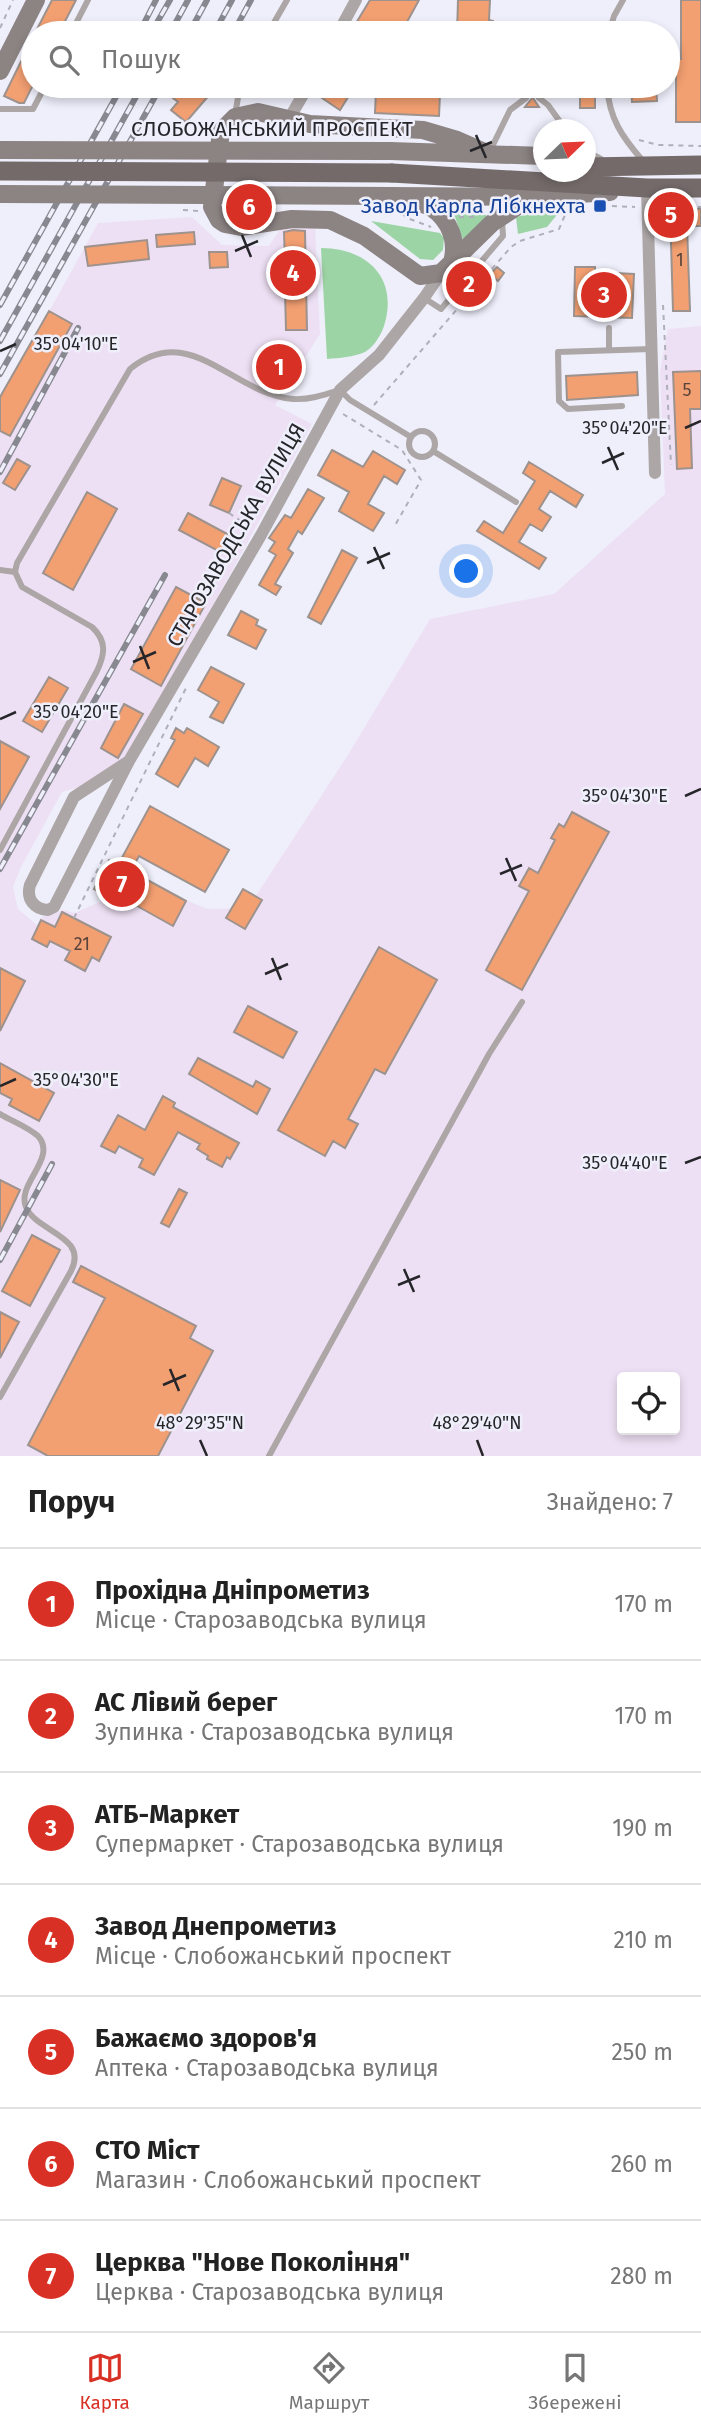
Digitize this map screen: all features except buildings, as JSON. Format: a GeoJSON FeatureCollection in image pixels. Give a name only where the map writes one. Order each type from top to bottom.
{"type":"FeatureCollection","features":[{"type":"Feature","properties":{"kind":"main road"},"geometry":{"type":"LineString","coordinates":[[25,21],[36,0]]}},
{"type":"Feature","properties":{"kind":"main road"},"geometry":{"type":"LineString","coordinates":[[0,71],[21,30]]}},
{"type":"Feature","properties":{"kind":"main road"},"geometry":{"type":"LineString","coordinates":[[489,154],[457,140],[423,130],[310,124],[258,112],[235,117],[221,131],[212,207],[219,220],[241,227],[292,219],[330,220],[365,236],[410,271],[425,277],[446,267],[502,216],[532,197]]}},
{"type":"Feature","properties":{"kind":"main road"},"geometry":{"type":"LineString","coordinates":[[421,152],[426,150],[429,142],[423,130]]}},
{"type":"Feature","properties":{"kind":"main road","name":"СЛОБОЖАНСЬКИЙ ПРОСПЕКТ"},"geometry":{"type":"LineString","coordinates":[[0,150],[390,151],[533,156]]}},
{"type":"Feature","properties":{"kind":"main road"},"geometry":{"type":"LineString","coordinates":[[596,159],[652,159],[701,165]]}},
{"type":"Feature","properties":{"kind":"main road","name":"СЛОБОЖАНСЬКИЙ ПРОСПЕКТ"},"geometry":{"type":"LineString","coordinates":[[0,171],[392,173],[533,169]]}},
{"type":"Feature","properties":{"kind":"main road","name":"СЛОБОЖАНСЬКИЙ ПРОСПЕКТ"},"geometry":{"type":"LineString","coordinates":[[392,173],[651,198],[701,188]]}},
{"type":"Feature","properties":{"kind":"main road","name":"СЛОБОЖАНСЬКИЙ ПРОСПЕКТ"},"geometry":{"type":"LineString","coordinates":[[0,194],[532,197],[602,193],[651,198]]}},
{"type":"Feature","properties":{"kind":"main road"},"geometry":{"type":"LineString","coordinates":[[390,196],[431,207],[446,222],[455,241],[446,267]]}},
{"type":"Feature","properties":{"kind":"street"},"geometry":{"type":"LineString","coordinates":[[345,21],[356,0]]}},
{"type":"Feature","properties":{"kind":"street"},"geometry":{"type":"LineString","coordinates":[[289,119],[301,98]]}},
{"type":"Feature","properties":{"kind":"street"},"geometry":{"type":"LineString","coordinates":[[651,198],[651,349],[655,473]]}},
{"type":"Feature","properties":{"kind":"street","name":"СТАРОЗАВОДСЬКА ВУЛИЦЯ"},"geometry":{"type":"LineString","coordinates":[[129,761],[74,797],[30,885],[29,896],[35,906],[48,910],[54,907],[129,761],[261,535],[340,390],[379,355],[446,267]]}},
{"type":"Feature","properties":{"kind":"street"},"geometry":{"type":"LineString","coordinates":[[410,271],[420,284],[424,298]]}},
{"type":"Feature","properties":{"kind":"lane"},"geometry":{"type":"LineString","coordinates":[[77,21],[88,0]]}},
{"type":"Feature","properties":{"kind":"lane"},"geometry":{"type":"LineString","coordinates":[[275,21],[287,0]]}},
{"type":"Feature","properties":{"kind":"lane"},"geometry":{"type":"LineString","coordinates":[[613,21],[623,0]]}},
{"type":"Feature","properties":{"kind":"lane"},"geometry":{"type":"LineString","coordinates":[[0,109],[33,108],[38,98]]}},
{"type":"Feature","properties":{"kind":"lane"},"geometry":{"type":"LineString","coordinates":[[235,117],[238,98]]}},
{"type":"Feature","properties":{"kind":"lane"},"geometry":{"type":"LineString","coordinates":[[489,154],[504,118],[526,98]]}},
{"type":"Feature","properties":{"kind":"lane"},"geometry":{"type":"LineString","coordinates":[[539,98],[558,119]]}},
{"type":"Feature","properties":{"kind":"lane"},"geometry":{"type":"LineString","coordinates":[[608,98],[608,107],[624,140],[652,159]]}},
{"type":"Feature","properties":{"kind":"lane"},"geometry":{"type":"LineString","coordinates":[[424,298],[441,309],[503,236],[502,216]]}},
{"type":"Feature","properties":{"kind":"lane"},"geometry":{"type":"LineString","coordinates":[[609,328],[609,350]]}},
{"type":"Feature","properties":{"kind":"lane"},"geometry":{"type":"LineString","coordinates":[[622,407],[568,409],[559,401],[558,352],[651,349]]}},
{"type":"Feature","properties":{"kind":"lane"},"geometry":{"type":"LineString","coordinates":[[0,850],[96,671],[104,648],[98,633],[92,627],[29,593],[17,580],[15,572],[20,555],[130,369],[144,358],[162,352],[180,351],[266,392],[290,399],[316,398],[340,390],[363,408],[411,437]]}},
{"type":"Feature","properties":{"kind":"lane"},"geometry":{"type":"LineString","coordinates":[[418,432],[427,432],[434,438],[433,451],[421,458],[413,454],[409,446],[411,437],[418,432]]}},
{"type":"Feature","properties":{"kind":"lane"},"geometry":{"type":"LineString","coordinates":[[433,451],[516,502]]}},
{"type":"Feature","properties":{"kind":"lane"},"geometry":{"type":"LineString","coordinates":[[0,570],[15,572]]}},
{"type":"Feature","properties":{"kind":"lane"},"geometry":{"type":"LineString","coordinates":[[269,1456],[489,1054],[522,1002]]}},
{"type":"Feature","properties":{"kind":"lane"},"geometry":{"type":"LineString","coordinates":[[0,1114],[41,1140],[43,1154],[26,1189],[24,1203],[30,1215],[68,1241],[76,1259],[0,1397]]}},
{"type":"Feature","properties":{"kind":"path"},"geometry":{"type":"LineString","coordinates":[[0,29],[13,0]]}},
{"type":"Feature","properties":{"kind":"path"},"geometry":{"type":"LineString","coordinates":[[624,140],[635,139],[658,145],[701,146]]}},
{"type":"Feature","properties":{"kind":"path"},"geometry":{"type":"LineString","coordinates":[[652,159],[658,145]]}},
{"type":"Feature","properties":{"kind":"path"},"geometry":{"type":"LineString","coordinates":[[611,206],[651,198],[658,207],[701,206]]}},
{"type":"Feature","properties":{"kind":"path"},"geometry":{"type":"LineString","coordinates":[[394,527],[421,480],[402,450],[339,411],[372,406],[511,247],[520,241],[559,229],[565,215],[577,208]]}},
{"type":"Feature","properties":{"kind":"path"},"geometry":{"type":"LineString","coordinates":[[663,302],[671,465]]}},
{"type":"Feature","properties":{"kind":"path"},"geometry":{"type":"LineString","coordinates":[[229,513],[261,535]]}},
{"type":"Feature","properties":{"kind":"path"},"geometry":{"type":"LineString","coordinates":[[74,918],[187,688]]}},
{"type":"Feature","properties":{"kind":"shaded area"},"geometry":{"type":"Polygon","coordinates":[[[192,217],[222,245],[269,246],[281,228],[315,226],[320,334],[275,405],[312,424],[120,776],[62,792],[13,887],[18,909],[37,925],[43,916],[63,910],[75,913],[141,883],[208,909],[248,908],[346,758],[430,619],[554,594],[665,494],[660,371],[668,329],[701,326],[701,1456],[0,1456],[0,400],[98,223],[192,217]]]}},
{"type":"Feature","properties":{"kind":"green space"},"geometry":{"type":"Polygon","coordinates":[[[547,210],[561,210],[547,227],[518,234],[516,217],[547,210]]]}},
{"type":"Feature","properties":{"kind":"green space"},"geometry":{"type":"Polygon","coordinates":[[[454,214],[486,215],[487,217],[463,240],[454,214]]]}},
{"type":"Feature","properties":{"kind":"green space"},"geometry":{"type":"Polygon","coordinates":[[[371,221],[440,233],[444,238],[443,250],[433,260],[420,259],[371,221]]]}},
{"type":"Feature","properties":{"kind":"green space"},"geometry":{"type":"Polygon","coordinates":[[[321,248],[352,253],[365,260],[383,280],[387,294],[384,326],[377,340],[365,352],[327,359],[321,248]]]}},
{"type":"Feature","properties":{"kind":"railway"},"geometry":{"type":"LineString","coordinates":[[145,21],[156,0]]}},
{"type":"Feature","properties":{"kind":"railway"},"geometry":{"type":"LineString","coordinates":[[158,21],[170,0]]}},
{"type":"Feature","properties":{"kind":"railway"},"geometry":{"type":"LineString","coordinates":[[177,21],[188,0]]}},
{"type":"Feature","properties":{"kind":"railway"},"geometry":{"type":"LineString","coordinates":[[196,21],[207,0]]}},
{"type":"Feature","properties":{"kind":"railway"},"geometry":{"type":"LineString","coordinates":[[221,21],[232,0]]}},
{"type":"Feature","properties":{"kind":"railway"},"geometry":{"type":"LineString","coordinates":[[240,21],[251,0]]}},
{"type":"Feature","properties":{"kind":"railway"},"geometry":{"type":"LineString","coordinates":[[0,305],[115,98]]}},
{"type":"Feature","properties":{"kind":"railway"},"geometry":{"type":"LineString","coordinates":[[0,341],[135,98]]}},
{"type":"Feature","properties":{"kind":"railway"},"geometry":{"type":"LineString","coordinates":[[0,374],[154,98]]}},
{"type":"Feature","properties":{"kind":"railway"},"geometry":{"type":"LineString","coordinates":[[0,472],[78,328]]}},
{"type":"Feature","properties":{"kind":"railway"},"geometry":{"type":"LineString","coordinates":[[0,869],[165,575]]}},
{"type":"Feature","properties":{"kind":"railway"},"geometry":{"type":"LineString","coordinates":[[0,1260],[52,1164]]}},
{"type":"Feature","properties":{"kind":"place","name":"Завод Карла Лібкнехта"},"geometry":{"type":"Point","coordinates":[600,206]}},
{"type":"Feature","properties":{"kind":"place","name":"СТО Міст"},"geometry":{"type":"Point","coordinates":[249,207]}},
{"type":"Feature","properties":{"kind":"place","name":"Бажаємо здоров'я"},"geometry":{"type":"Point","coordinates":[671,215]}},
{"type":"Feature","properties":{"kind":"place","name":"Завод Днепрометиз"},"geometry":{"type":"Point","coordinates":[293,273]}},
{"type":"Feature","properties":{"kind":"place","name":"АС Лівий берег"},"geometry":{"type":"Point","coordinates":[469,284]}},
{"type":"Feature","properties":{"kind":"place","name":"АТБ-Маркет"},"geometry":{"type":"Point","coordinates":[604,295]}},
{"type":"Feature","properties":{"kind":"place","name":"Прохідна Дніпрометиз"},"geometry":{"type":"Point","coordinates":[279,367]}},
{"type":"Feature","properties":{"kind":"place","name":"Церква \"Нове Покоління\""},"geometry":{"type":"Point","coordinates":[122,884]}}]}
